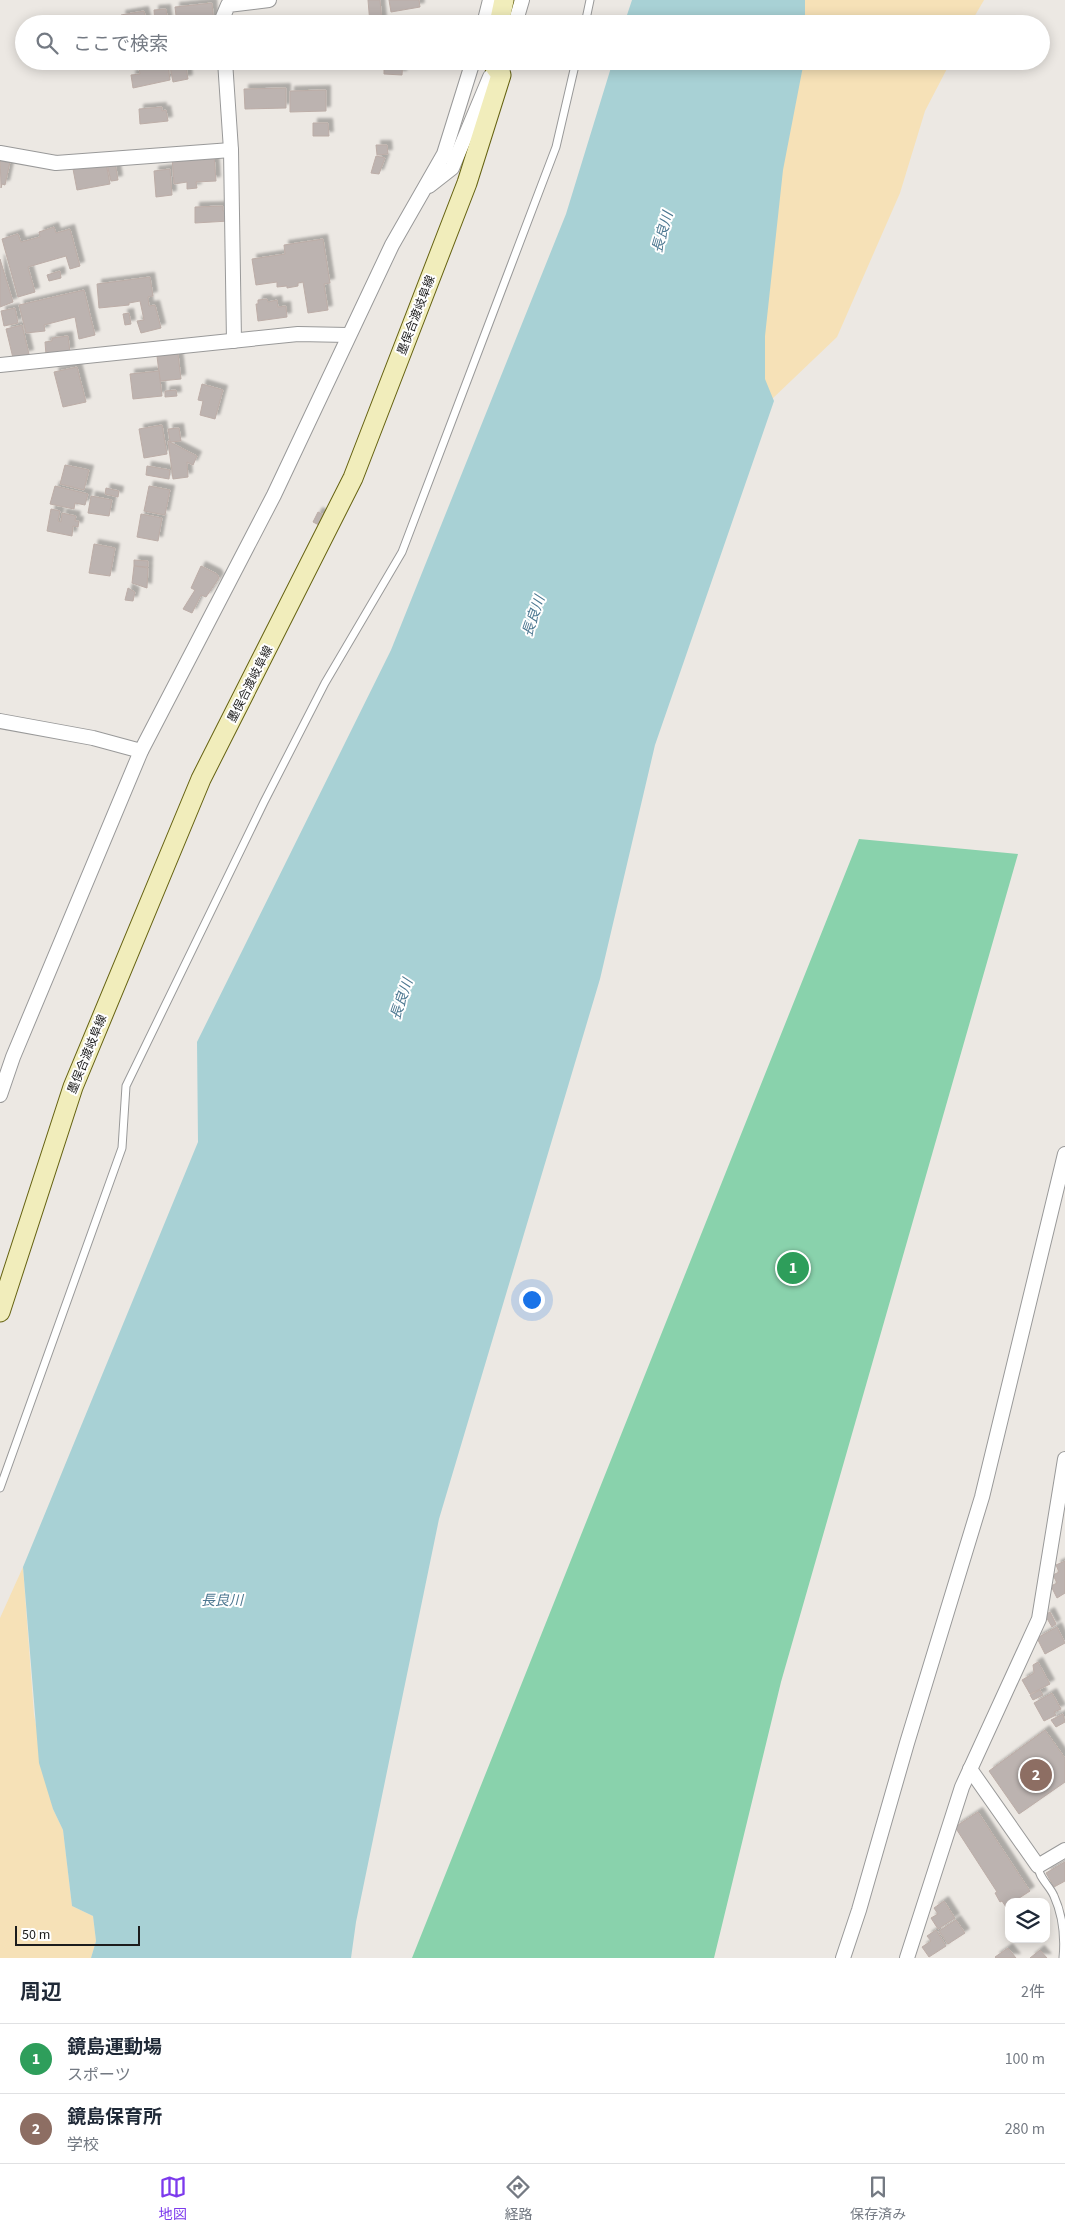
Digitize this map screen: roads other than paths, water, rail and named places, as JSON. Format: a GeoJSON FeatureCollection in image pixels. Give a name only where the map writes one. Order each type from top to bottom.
{"type":"FeatureCollection","features":[{"type":"Feature","properties":{"kind":"main road"},"geometry":{"type":"LineString","coordinates":[[501,15],[504,0]]}},
{"type":"Feature","properties":{"kind":"main road","name":"墨俣合渡岐阜線"},"geometry":{"type":"LineString","coordinates":[[0,1312],[44,1173],[77,1078],[201,779],[353,478],[467,183],[498,70]]}},
{"type":"Feature","properties":{"kind":"street"},"geometry":{"type":"LineString","coordinates":[[224,15],[228,5],[269,0]]}},
{"type":"Feature","properties":{"kind":"street"},"geometry":{"type":"LineString","coordinates":[[486,15],[490,0]]}},
{"type":"Feature","properties":{"kind":"street"},"geometry":{"type":"LineString","coordinates":[[518,15],[522,0]]}},
{"type":"Feature","properties":{"kind":"street"},"geometry":{"type":"LineString","coordinates":[[226,70],[231,150],[234,341]]}},
{"type":"Feature","properties":{"kind":"street"},"geometry":{"type":"LineString","coordinates":[[0,1095],[13,1057],[141,751],[274,495],[392,245],[444,154],[470,70]]}},
{"type":"Feature","properties":{"kind":"street"},"geometry":{"type":"LineString","coordinates":[[422,191],[452,168],[490,77],[496,70]]}},
{"type":"Feature","properties":{"kind":"street"},"geometry":{"type":"LineString","coordinates":[[0,153],[56,163],[231,150]]}},
{"type":"Feature","properties":{"kind":"street"},"geometry":{"type":"LineString","coordinates":[[0,365],[298,334],[348,335]]}},
{"type":"Feature","properties":{"kind":"street"},"geometry":{"type":"LineString","coordinates":[[0,721],[93,738],[141,751]]}},
{"type":"Feature","properties":{"kind":"street"},"geometry":{"type":"LineString","coordinates":[[843,1958],[982,1497],[1065,1154]]}},
{"type":"Feature","properties":{"kind":"street"},"geometry":{"type":"LineString","coordinates":[[907,1958],[970,1769],[1039,1619],[1065,1459]]}},
{"type":"Feature","properties":{"kind":"street"},"geometry":{"type":"LineString","coordinates":[[970,1769],[1038,1866],[1065,1850]]}},
{"type":"Feature","properties":{"kind":"lane"},"geometry":{"type":"LineString","coordinates":[[587,15],[590,0]]}},
{"type":"Feature","properties":{"kind":"lane"},"geometry":{"type":"LineString","coordinates":[[0,1488],[122,1148],[126,1086],[264,802],[325,683],[402,552],[556,147],[574,70]]}},
{"type":"Feature","properties":{"kind":"lane"},"geometry":{"type":"LineString","coordinates":[[1038,1866],[1038,1871],[1054,1896],[1061,1917],[1064,1942],[1063,1958]]}},
{"type":"Feature","properties":{"kind":"water"},"geometry":{"type":"Polygon","coordinates":[[[632,0],[805,0],[805,15],[627,15],[632,0]]]}},
{"type":"Feature","properties":{"kind":"water","name":"長良川"},"geometry":{"type":"Polygon","coordinates":[[[610,70],[802,70],[783,170],[765,336],[765,379],[774,401],[655,745],[600,979],[439,1519],[356,1922],[351,1958],[91,1958],[96,1941],[93,1916],[72,1906],[63,1830],[53,1809],[39,1763],[23,1567],[198,1142],[197,1042],[391,650],[566,214],[610,70]]]}},
{"type":"Feature","properties":{"kind":"place","name":"鏡島運動場"},"geometry":{"type":"Point","coordinates":[793,1268]}},
{"type":"Feature","properties":{"kind":"place","name":"鏡島保育所"},"geometry":{"type":"Point","coordinates":[1036,1775]}}]}
